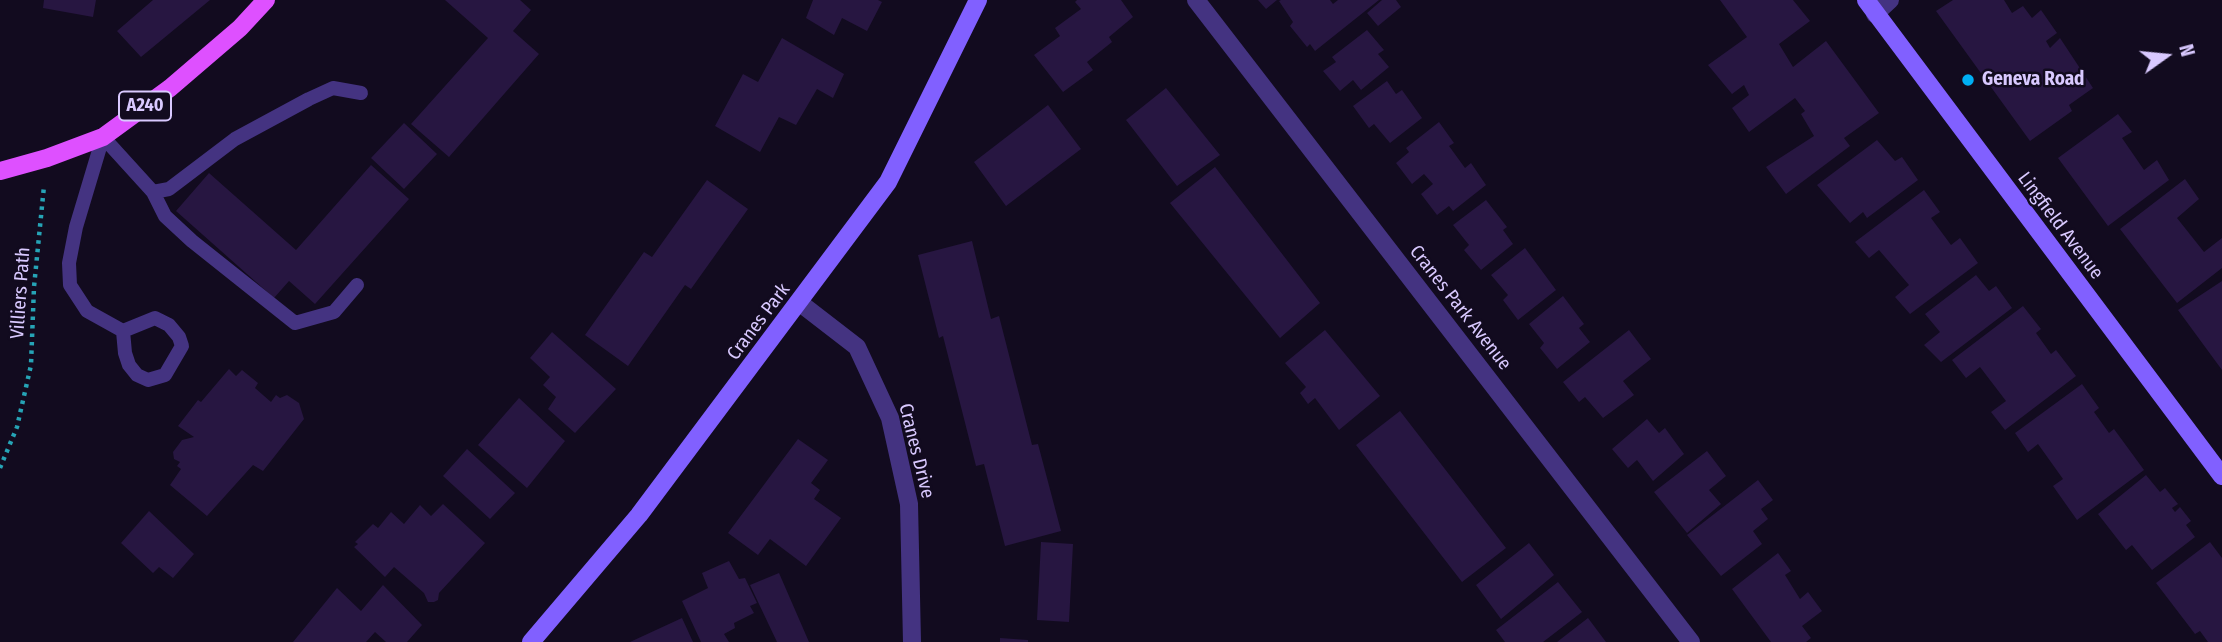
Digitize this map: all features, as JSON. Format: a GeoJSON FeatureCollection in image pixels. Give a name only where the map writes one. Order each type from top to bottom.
{"type":"FeatureCollection","features":[{"type":"Feature","properties":{"kind":"main road","name":"A240"},"geometry":{"type":"LineString","coordinates":[[0,171],[47,158],[103,137],[170,88],[240,28],[266,0]]}},
{"type":"Feature","properties":{"kind":"street","name":"Cranes Park"},"geometry":{"type":"LineString","coordinates":[[531,642],[639,514],[800,303],[888,182],[978,0]]}},
{"type":"Feature","properties":{"kind":"street","name":"Cranes Park Avenue"},"geometry":{"type":"LineString","coordinates":[[1196,0],[1691,642]]}},
{"type":"Feature","properties":{"kind":"street"},"geometry":{"type":"LineString","coordinates":[[1870,7],[1890,0]]}},
{"type":"Feature","properties":{"kind":"street","name":"Lingfield Avenue"},"geometry":{"type":"LineString","coordinates":[[1870,7],[2222,476]]}},
{"type":"Feature","properties":{"kind":"street","name":"Cranes Drive"},"geometry":{"type":"LineString","coordinates":[[800,303],[857,347],[890,418],[909,504],[912,642]]}},
{"type":"Feature","properties":{"kind":"lane"},"geometry":{"type":"LineString","coordinates":[[153,192],[169,189],[235,139],[309,99],[333,88],[361,93]]}},
{"type":"Feature","properties":{"kind":"lane"},"geometry":{"type":"LineString","coordinates":[[103,137],[153,192],[165,216],[192,241],[295,323],[334,312],[357,285]]}},
{"type":"Feature","properties":{"kind":"lane"},"geometry":{"type":"LineString","coordinates":[[103,137],[76,227],[69,263],[70,285],[87,311],[123,331]]}},
{"type":"Feature","properties":{"kind":"lane"},"geometry":{"type":"LineString","coordinates":[[155,318],[169,325],[179,337],[182,346],[165,375],[148,380],[137,375],[129,365],[123,331],[155,318]]}},
{"type":"Feature","properties":{"kind":"path","name":"Villiers Path"},"geometry":{"type":"LineString","coordinates":[[0,468],[17,427],[31,365],[34,288],[47,158]]}},
{"type":"Feature","properties":{"kind":"building"},"geometry":{"type":"Polygon","coordinates":[[[44,0],[96,0],[93,17],[43,8],[44,0]]]}},
{"type":"Feature","properties":{"kind":"building"},"geometry":{"type":"Polygon","coordinates":[[[153,0],[210,0],[141,57],[117,31],[153,0]]]}},
{"type":"Feature","properties":{"kind":"building"},"geometry":{"type":"Polygon","coordinates":[[[445,0],[520,0],[531,10],[513,31],[539,54],[449,157],[411,124],[488,38],[445,0]]]}},
{"type":"Feature","properties":{"kind":"building"},"geometry":{"type":"Polygon","coordinates":[[[813,0],[882,2],[867,31],[842,18],[834,35],[806,18],[813,0]]]}},
{"type":"Feature","properties":{"kind":"building"},"geometry":{"type":"Polygon","coordinates":[[[1121,0],[1133,17],[1109,37],[1112,42],[1087,62],[1093,70],[1063,92],[1034,55],[1060,36],[1055,28],[1081,9],[1075,2],[1121,0]]]}},
{"type":"Feature","properties":{"kind":"building"},"geometry":{"type":"Polygon","coordinates":[[[1258,0],[1277,0],[1266,9],[1258,0]]]}},
{"type":"Feature","properties":{"kind":"building"},"geometry":{"type":"Polygon","coordinates":[[[1330,0],[1333,4],[1338,0],[1379,0],[1315,51],[1310,44],[1307,47],[1290,26],[1293,22],[1279,1],[1330,0]]]}},
{"type":"Feature","properties":{"kind":"building"},"geometry":{"type":"Polygon","coordinates":[[[1382,0],[1396,0],[1401,7],[1378,26],[1367,13],[1382,0]]]}},
{"type":"Feature","properties":{"kind":"building"},"geometry":{"type":"Polygon","coordinates":[[[1720,0],[1793,0],[1810,21],[1779,44],[1793,67],[1826,41],[1879,113],[1844,138],[1850,146],[1786,194],[1766,167],[1814,136],[1801,114],[1805,111],[1795,98],[1749,132],[1732,108],[1749,95],[1744,85],[1732,94],[1708,65],[1747,37],[1720,0]]]}},
{"type":"Feature","properties":{"kind":"building"},"geometry":{"type":"Polygon","coordinates":[[[1953,0],[2004,0],[2012,13],[2023,6],[2032,18],[2041,10],[2057,33],[2046,41],[2050,48],[2060,38],[2093,88],[2069,105],[2072,111],[2030,141],[1936,11],[1953,0]]]}},
{"type":"Feature","properties":{"kind":"building"},"geometry":{"type":"Polygon","coordinates":[[[1367,30],[1384,50],[1378,54],[1389,67],[1361,90],[1353,80],[1340,91],[1323,71],[1336,62],[1332,57],[1367,30]]]}},
{"type":"Feature","properties":{"kind":"building"},"geometry":{"type":"Polygon","coordinates":[[[782,38],[844,74],[833,98],[817,89],[796,125],[779,117],[760,152],[715,126],[743,74],[758,82],[782,38]]]}},
{"type":"Feature","properties":{"kind":"building"},"geometry":{"type":"Polygon","coordinates":[[[1387,81],[1396,94],[1402,90],[1422,118],[1390,143],[1374,124],[1369,128],[1353,106],[1387,81]]]}},
{"type":"Feature","properties":{"kind":"building"},"geometry":{"type":"Polygon","coordinates":[[[1166,88],[1220,155],[1177,186],[1126,120],[1166,88]]]}},
{"type":"Feature","properties":{"kind":"building"},"geometry":{"type":"Polygon","coordinates":[[[1048,105],[1081,149],[1006,206],[974,162],[1048,105]]]}},
{"type":"Feature","properties":{"kind":"building"},"geometry":{"type":"Polygon","coordinates":[[[2118,114],[2132,132],[2122,138],[2144,170],[2157,160],[2169,180],[2108,226],[2058,158],[2118,114]]]}},
{"type":"Feature","properties":{"kind":"building"},"geometry":{"type":"Polygon","coordinates":[[[1439,122],[1454,143],[1449,146],[1465,168],[1471,163],[1486,185],[1453,211],[1449,206],[1437,215],[1421,194],[1433,184],[1424,174],[1412,184],[1396,163],[1409,152],[1406,148],[1439,122]]]}},
{"type":"Feature","properties":{"kind":"building"},"geometry":{"type":"Polygon","coordinates":[[[404,123],[437,154],[404,189],[371,158],[404,123]]]}},
{"type":"Feature","properties":{"kind":"building"},"geometry":{"type":"Polygon","coordinates":[[[1877,140],[1895,161],[1902,157],[1918,180],[1867,218],[1863,212],[1850,223],[1817,185],[1877,140]]]}},
{"type":"Feature","properties":{"kind":"building"},"geometry":{"type":"Polygon","coordinates":[[[371,165],[409,199],[315,304],[289,281],[274,298],[176,211],[209,173],[296,250],[371,165]]]}},
{"type":"Feature","properties":{"kind":"building"},"geometry":{"type":"Polygon","coordinates":[[[1215,167],[1320,303],[1280,338],[1170,203],[1215,167]]]}},
{"type":"Feature","properties":{"kind":"building"},"geometry":{"type":"Polygon","coordinates":[[[2185,179],[2199,199],[2177,218],[2204,252],[2222,238],[2222,268],[2177,303],[2120,229],[2185,179]]]}},
{"type":"Feature","properties":{"kind":"building"},"geometry":{"type":"Polygon","coordinates":[[[707,180],[748,209],[691,289],[685,285],[628,366],[585,335],[644,252],[652,257],[707,180]]]}},
{"type":"Feature","properties":{"kind":"building"},"geometry":{"type":"Polygon","coordinates":[[[1924,190],[1940,212],[1931,218],[1951,245],[1960,238],[1978,263],[1910,314],[1895,297],[1909,285],[1879,250],[1869,258],[1855,242],[1924,190]]]}},
{"type":"Feature","properties":{"kind":"building"},"geometry":{"type":"Polygon","coordinates":[[[1486,200],[1507,227],[1503,230],[1513,244],[1481,270],[1464,250],[1469,245],[1453,225],[1486,200]]]}},
{"type":"Feature","properties":{"kind":"building"},"geometry":{"type":"Polygon","coordinates":[[[972,241],[991,319],[999,316],[1032,445],[1038,444],[1061,531],[1005,546],[984,464],[976,466],[943,336],[939,338],[918,255],[972,241]]]}},
{"type":"Feature","properties":{"kind":"building"},"geometry":{"type":"Polygon","coordinates":[[[1525,248],[1556,290],[1518,320],[1503,300],[1508,295],[1491,275],[1525,248]]]}},
{"type":"Feature","properties":{"kind":"building"},"geometry":{"type":"Polygon","coordinates":[[[1976,275],[1989,291],[1996,286],[2012,308],[1941,362],[1924,345],[1940,332],[1925,314],[1976,275]]]}},
{"type":"Feature","properties":{"kind":"building"},"geometry":{"type":"Polygon","coordinates":[[[2222,281],[2222,370],[2178,310],[2222,281]]]}},
{"type":"Feature","properties":{"kind":"building"},"geometry":{"type":"Polygon","coordinates":[[[1563,296],[1584,324],[1579,328],[1590,342],[1557,369],[1540,348],[1544,343],[1529,324],[1563,296]]]}},
{"type":"Feature","properties":{"kind":"building"},"geometry":{"type":"Polygon","coordinates":[[[2023,306],[2041,329],[2036,333],[2051,354],[2056,350],[2076,376],[2005,430],[1991,412],[2006,401],[1980,367],[1966,378],[1952,360],[2023,306]]]}},
{"type":"Feature","properties":{"kind":"building"},"geometry":{"type":"Polygon","coordinates":[[[1325,330],[1380,396],[1339,430],[1315,398],[1308,404],[1300,393],[1306,387],[1285,363],[1325,330]]]}},
{"type":"Feature","properties":{"kind":"building"},"geometry":{"type":"Polygon","coordinates":[[[1629,330],[1651,359],[1623,381],[1634,395],[1603,418],[1585,397],[1579,402],[1563,382],[1629,330]]]}},
{"type":"Feature","properties":{"kind":"building"},"geometry":{"type":"Polygon","coordinates":[[[552,332],[616,389],[575,433],[548,409],[556,397],[543,385],[550,377],[530,358],[552,332]]]}},
{"type":"Feature","properties":{"kind":"building"},"geometry":{"type":"Polygon","coordinates":[[[229,369],[236,376],[242,370],[258,383],[255,388],[271,402],[276,395],[280,398],[287,395],[299,403],[304,419],[263,471],[253,465],[207,516],[170,485],[181,469],[177,466],[180,462],[174,459],[173,452],[182,440],[194,437],[178,426],[198,400],[201,402],[229,369]]]}},
{"type":"Feature","properties":{"kind":"building"},"geometry":{"type":"Polygon","coordinates":[[[2082,384],[2099,408],[2094,412],[2109,433],[2114,429],[2144,470],[2077,520],[2053,486],[2063,479],[2038,444],[2028,452],[2015,433],[2082,384]]]}},
{"type":"Feature","properties":{"kind":"building"},"geometry":{"type":"Polygon","coordinates":[[[519,398],[565,441],[527,488],[478,445],[519,398]]]}},
{"type":"Feature","properties":{"kind":"building"},"geometry":{"type":"Polygon","coordinates":[[[1400,411],[1506,548],[1462,582],[1356,445],[1400,411]]]}},
{"type":"Feature","properties":{"kind":"building"},"geometry":{"type":"Polygon","coordinates":[[[1647,419],[1659,433],[1665,428],[1684,454],[1653,481],[1637,460],[1628,468],[1612,449],[1647,419]]]}},
{"type":"Feature","properties":{"kind":"building"},"geometry":{"type":"Polygon","coordinates":[[[798,439],[828,460],[811,483],[820,490],[814,499],[841,518],[806,566],[770,539],[758,555],[728,533],[798,439]]]}},
{"type":"Feature","properties":{"kind":"building"},"geometry":{"type":"Polygon","coordinates":[[[467,449],[515,493],[490,519],[443,476],[467,449]]]}},
{"type":"Feature","properties":{"kind":"building"},"geometry":{"type":"Polygon","coordinates":[[[1707,451],[1726,476],[1709,490],[1721,504],[1687,533],[1654,492],[1707,451]]]}},
{"type":"Feature","properties":{"kind":"building"},"geometry":{"type":"Polygon","coordinates":[[[2146,475],[2160,492],[2165,488],[2178,504],[2172,508],[2175,512],[2180,507],[2191,521],[2186,525],[2195,537],[2152,570],[2132,545],[2126,550],[2098,514],[2146,475]]]}},
{"type":"Feature","properties":{"kind":"building"},"geometry":{"type":"Polygon","coordinates":[[[1758,480],[1773,500],[1761,509],[1768,519],[1753,531],[1762,544],[1721,576],[1687,535],[1758,480]]]}},
{"type":"Feature","properties":{"kind":"building"},"geometry":{"type":"Polygon","coordinates":[[[443,504],[485,543],[439,593],[438,600],[428,602],[424,593],[394,567],[385,577],[354,547],[358,544],[355,542],[373,524],[378,528],[391,512],[404,524],[420,505],[431,516],[443,504]]]}},
{"type":"Feature","properties":{"kind":"building"},"geometry":{"type":"Polygon","coordinates":[[[149,511],[194,554],[173,578],[159,567],[153,573],[121,543],[149,511]]]}},
{"type":"Feature","properties":{"kind":"building"},"geometry":{"type":"Polygon","coordinates":[[[1041,542],[1073,544],[1069,622],[1037,620],[1041,542]]]}},
{"type":"Feature","properties":{"kind":"building"},"geometry":{"type":"Polygon","coordinates":[[[2210,542],[2222,558],[2222,642],[2208,642],[2200,631],[2195,634],[2156,583],[2210,542]]]}},
{"type":"Feature","properties":{"kind":"building"},"geometry":{"type":"Polygon","coordinates":[[[1529,543],[1554,575],[1501,619],[1476,585],[1529,543]]]}},
{"type":"Feature","properties":{"kind":"building"},"geometry":{"type":"Polygon","coordinates":[[[1778,553],[1791,571],[1785,575],[1800,599],[1808,592],[1822,611],[1802,626],[1811,638],[1806,642],[1771,642],[1732,589],[1778,553]]]}},
{"type":"Feature","properties":{"kind":"building"},"geometry":{"type":"Polygon","coordinates":[[[729,561],[739,579],[745,578],[757,603],[750,606],[754,613],[734,623],[735,628],[724,634],[729,642],[701,642],[682,601],[708,588],[702,573],[729,561]]]}},
{"type":"Feature","properties":{"kind":"building"},"geometry":{"type":"Polygon","coordinates":[[[779,573],[809,642],[777,642],[750,585],[779,573]]]}},
{"type":"Feature","properties":{"kind":"building"},"geometry":{"type":"Polygon","coordinates":[[[1558,582],[1582,612],[1543,642],[1505,642],[1496,630],[1558,582]]]}},
{"type":"Feature","properties":{"kind":"building"},"geometry":{"type":"Polygon","coordinates":[[[383,585],[422,625],[407,642],[386,642],[375,632],[366,642],[293,642],[337,588],[361,611],[383,585]]]}},
{"type":"Feature","properties":{"kind":"building"},"geometry":{"type":"Polygon","coordinates":[[[682,618],[693,642],[630,642],[682,618]]]}},
{"type":"Feature","properties":{"kind":"building"},"geometry":{"type":"Polygon","coordinates":[[[1588,618],[1606,642],[1557,642],[1588,618]]]}},
{"type":"Feature","properties":{"kind":"building"},"geometry":{"type":"Polygon","coordinates":[[[1000,638],[1028,640],[1028,642],[1000,642],[1000,638]]]}},
{"type":"Feature","properties":{"kind":"place","name":"Geneva Road"},"geometry":{"type":"Point","coordinates":[1968,80]}}]}
